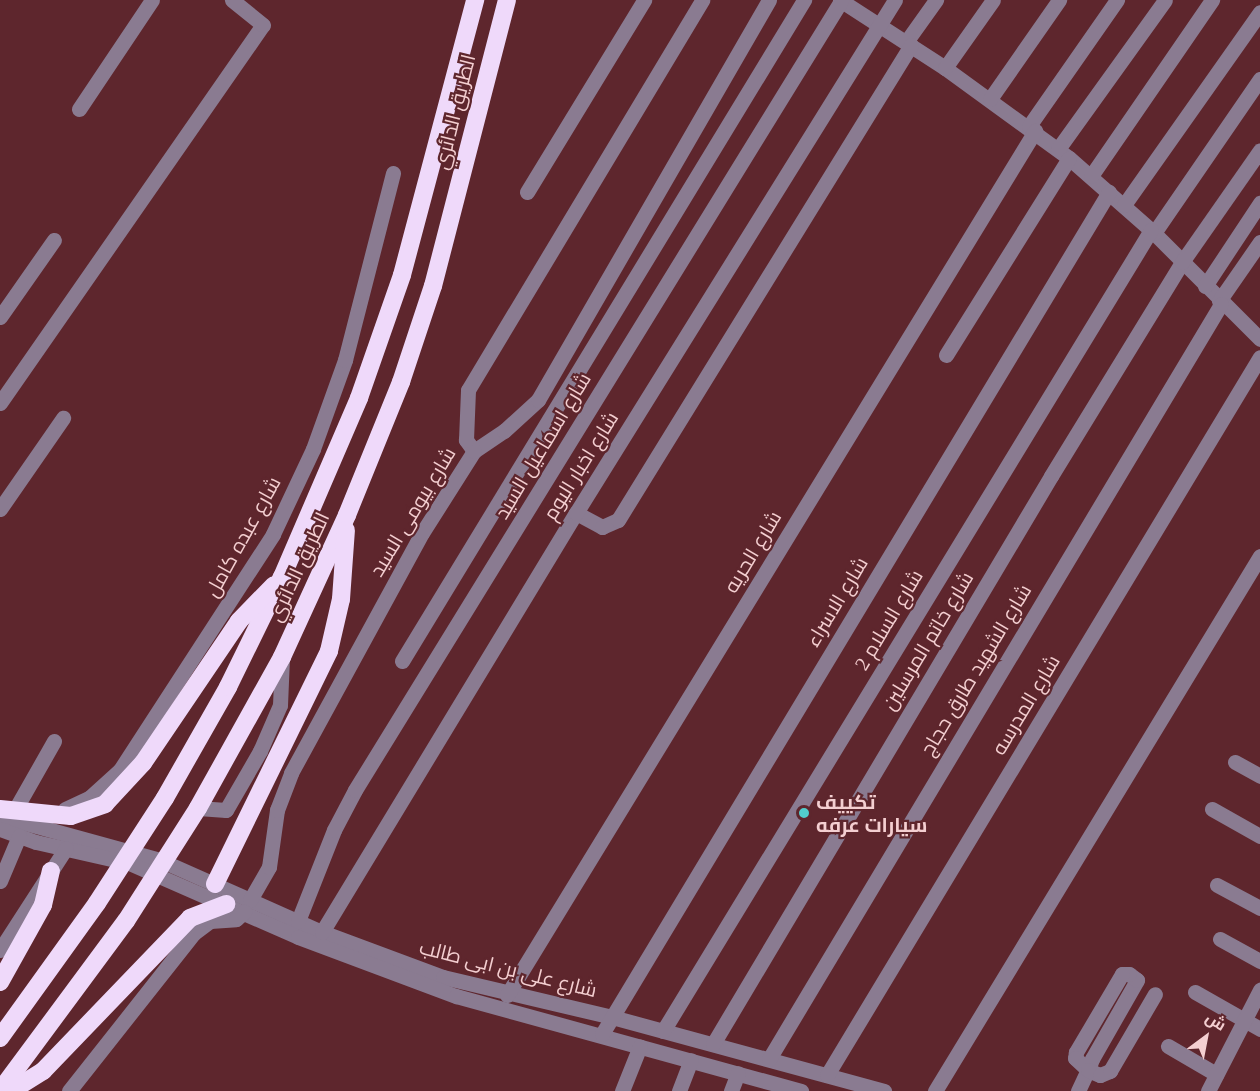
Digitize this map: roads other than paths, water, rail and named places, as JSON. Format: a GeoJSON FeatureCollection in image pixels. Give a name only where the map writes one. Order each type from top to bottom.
{"type":"FeatureCollection","features":[{"type":"Feature","properties":{"kind":"highway","name":"الطريق الدائري"},"geometry":{"type":"LineString","coordinates":[[0,1038],[97,903],[165,798],[228,687],[282,577],[359,398],[398,286],[475,0]]}},
{"type":"Feature","properties":{"kind":"highway","name":"الطريق الدائري"},"geometry":{"type":"LineString","coordinates":[[0,1091],[126,921],[198,808],[282,657],[347,516],[401,382],[433,286],[507,0]]}},
{"type":"Feature","properties":{"kind":"highway"},"geometry":{"type":"LineString","coordinates":[[215,884],[329,651],[341,599],[347,516]]}},
{"type":"Feature","properties":{"kind":"highway"},"geometry":{"type":"LineString","coordinates":[[5,808],[71,816],[105,804],[143,763],[239,621],[282,577]]}},
{"type":"Feature","properties":{"kind":"highway"},"geometry":{"type":"LineString","coordinates":[[0,982],[43,905],[51,871]]}},
{"type":"Feature","properties":{"kind":"highway"},"geometry":{"type":"LineString","coordinates":[[11,1091],[44,1071],[104,1012],[181,926],[197,912],[226,904]]}},
{"type":"Feature","properties":{"kind":"street"},"geometry":{"type":"LineString","coordinates":[[79,109],[152,0]]}},
{"type":"Feature","properties":{"kind":"street"},"geometry":{"type":"LineString","coordinates":[[0,403],[263,25],[232,0]]}},
{"type":"Feature","properties":{"kind":"street"},"geometry":{"type":"LineString","coordinates":[[527,192],[644,0]]}},
{"type":"Feature","properties":{"kind":"street","name":"شارع بيومى السيد"},"geometry":{"type":"LineString","coordinates":[[247,906],[269,867],[277,810],[291,773],[422,533],[474,451],[466,440],[468,390],[702,0]]}},
{"type":"Feature","properties":{"kind":"street"},"geometry":{"type":"LineString","coordinates":[[474,451],[504,431],[538,400],[768,0]]}},
{"type":"Feature","properties":{"kind":"street","name":"شارع اسماعيل السيد"},"geometry":{"type":"LineString","coordinates":[[402,661],[804,0]]}},
{"type":"Feature","properties":{"kind":"street"},"geometry":{"type":"LineString","coordinates":[[841,0],[945,68],[1064,153],[1124,205],[1220,303],[1259,336]]}},
{"type":"Feature","properties":{"kind":"street","name":"شارع اسماعيل السيد"},"geometry":{"type":"LineString","coordinates":[[298,921],[334,830],[355,790],[841,0]]}},
{"type":"Feature","properties":{"kind":"street","name":"شارع اخبار اليوم"},"geometry":{"type":"LineString","coordinates":[[322,932],[576,513],[895,0]]}},
{"type":"Feature","properties":{"kind":"street"},"geometry":{"type":"LineString","coordinates":[[576,513],[602,527],[618,520],[936,0]]}},
{"type":"Feature","properties":{"kind":"street"},"geometry":{"type":"LineString","coordinates":[[945,68],[993,0]]}},
{"type":"Feature","properties":{"kind":"street"},"geometry":{"type":"LineString","coordinates":[[990,99],[1059,0]]}},
{"type":"Feature","properties":{"kind":"street","name":"شارع الحريه"},"geometry":{"type":"LineString","coordinates":[[507,995],[1032,128],[1117,0]]}},
{"type":"Feature","properties":{"kind":"street"},"geometry":{"type":"LineString","coordinates":[[946,355],[1064,153],[1165,0]]}},
{"type":"Feature","properties":{"kind":"street"},"geometry":{"type":"LineString","coordinates":[[1090,176],[1212,0]]}},
{"type":"Feature","properties":{"kind":"street"},"geometry":{"type":"LineString","coordinates":[[1124,205],[1260,12]]}},
{"type":"Feature","properties":{"kind":"street","name":"شارع السلام 2"},"geometry":{"type":"LineString","coordinates":[[663,1031],[1152,232],[1260,78]]}},
{"type":"Feature","properties":{"kind":"street","name":"شارع خاتم المرسلين"},"geometry":{"type":"LineString","coordinates":[[713,1044],[1051,476],[1182,262],[1260,150]]}},
{"type":"Feature","properties":{"kind":"street","name":"شارع عبده كامل"},"geometry":{"type":"LineString","coordinates":[[5,808],[63,810],[77,806],[106,786],[120,770],[250,575],[294,492],[330,404],[358,314],[393,173]]}},
{"type":"Feature","properties":{"kind":"street","name":"شارع الاسراء"},"geometry":{"type":"LineString","coordinates":[[602,1034],[1109,192]]}},
{"type":"Feature","properties":{"kind":"street"},"geometry":{"type":"LineString","coordinates":[[1205,286],[1260,203]]}},
{"type":"Feature","properties":{"kind":"street"},"geometry":{"type":"LineString","coordinates":[[0,317],[54,240]]}},
{"type":"Feature","properties":{"kind":"street","name":"شارع الشهيد طارق حجاج"},"geometry":{"type":"LineString","coordinates":[[769,1059],[1220,303],[1260,242]]}},
{"type":"Feature","properties":{"kind":"street","name":"شارع المدرسه"},"geometry":{"type":"LineString","coordinates":[[827,1075],[1260,357]]}},
{"type":"Feature","properties":{"kind":"street"},"geometry":{"type":"LineString","coordinates":[[0,509],[63,418]]}},
{"type":"Feature","properties":{"kind":"street"},"geometry":{"type":"LineString","coordinates":[[935,1091],[1260,556]]}},
{"type":"Feature","properties":{"kind":"street"},"geometry":{"type":"LineString","coordinates":[[198,808],[226,810],[260,751],[280,705],[282,657]]}},
{"type":"Feature","properties":{"kind":"street"},"geometry":{"type":"LineString","coordinates":[[5,808],[54,741]]}},
{"type":"Feature","properties":{"kind":"street"},"geometry":{"type":"LineString","coordinates":[[1235,762],[1260,776]]}},
{"type":"Feature","properties":{"kind":"street"},"geometry":{"type":"LineString","coordinates":[[1212,809],[1260,836]]}},
{"type":"Feature","properties":{"kind":"street"},"geometry":{"type":"LineString","coordinates":[[0,816],[101,847]]}},
{"type":"Feature","properties":{"kind":"street"},"geometry":{"type":"LineString","coordinates":[[0,829],[66,848],[101,847]]}},
{"type":"Feature","properties":{"kind":"street"},"geometry":{"type":"LineString","coordinates":[[0,881],[19,836]]}},
{"type":"Feature","properties":{"kind":"street","name":"شارع على بن ابى طالب"},"geometry":{"type":"LineString","coordinates":[[101,847],[226,904],[247,906],[298,921],[422,970],[507,995],[612,1017],[884,1091]]}},
{"type":"Feature","properties":{"kind":"street","name":"شارع على بن ابى طالب"},"geometry":{"type":"LineString","coordinates":[[101,847],[160,860],[215,884],[298,937],[456,996],[602,1034],[738,1073],[783,1089],[801,1091]]}},
{"type":"Feature","properties":{"kind":"street"},"geometry":{"type":"LineString","coordinates":[[0,950],[66,848]]}},
{"type":"Feature","properties":{"kind":"street"},"geometry":{"type":"LineString","coordinates":[[1217,885],[1260,908]]}},
{"type":"Feature","properties":{"kind":"street"},"geometry":{"type":"LineString","coordinates":[[69,1091],[194,933],[210,921],[236,919],[247,906]]}},
{"type":"Feature","properties":{"kind":"street"},"geometry":{"type":"LineString","coordinates":[[1220,939],[1260,961]]}},
{"type":"Feature","properties":{"kind":"street"},"geometry":{"type":"LineString","coordinates":[[1078,1091],[1088,1070],[1137,980],[1130,974],[1122,974],[1076,1052],[1075,1058],[1088,1070],[1100,1075],[1110,1071],[1155,994]]}},
{"type":"Feature","properties":{"kind":"street"},"geometry":{"type":"LineString","coordinates":[[1208,1091],[1260,990]]}},
{"type":"Feature","properties":{"kind":"street"},"geometry":{"type":"LineString","coordinates":[[1195,992],[1260,1029]]}},
{"type":"Feature","properties":{"kind":"street"},"geometry":{"type":"LineString","coordinates":[[622,1091],[640,1046]]}},
{"type":"Feature","properties":{"kind":"street"},"geometry":{"type":"LineString","coordinates":[[1168,1046],[1216,1074]]}},
{"type":"Feature","properties":{"kind":"street"},"geometry":{"type":"LineString","coordinates":[[679,1091],[691,1060]]}},
{"type":"Feature","properties":{"kind":"street"},"geometry":{"type":"LineString","coordinates":[[731,1091],[738,1073]]}},
{"type":"Feature","properties":{"kind":"place","name":"تكييف سيارات عرفه"},"geometry":{"type":"Point","coordinates":[804,813]}}]}
